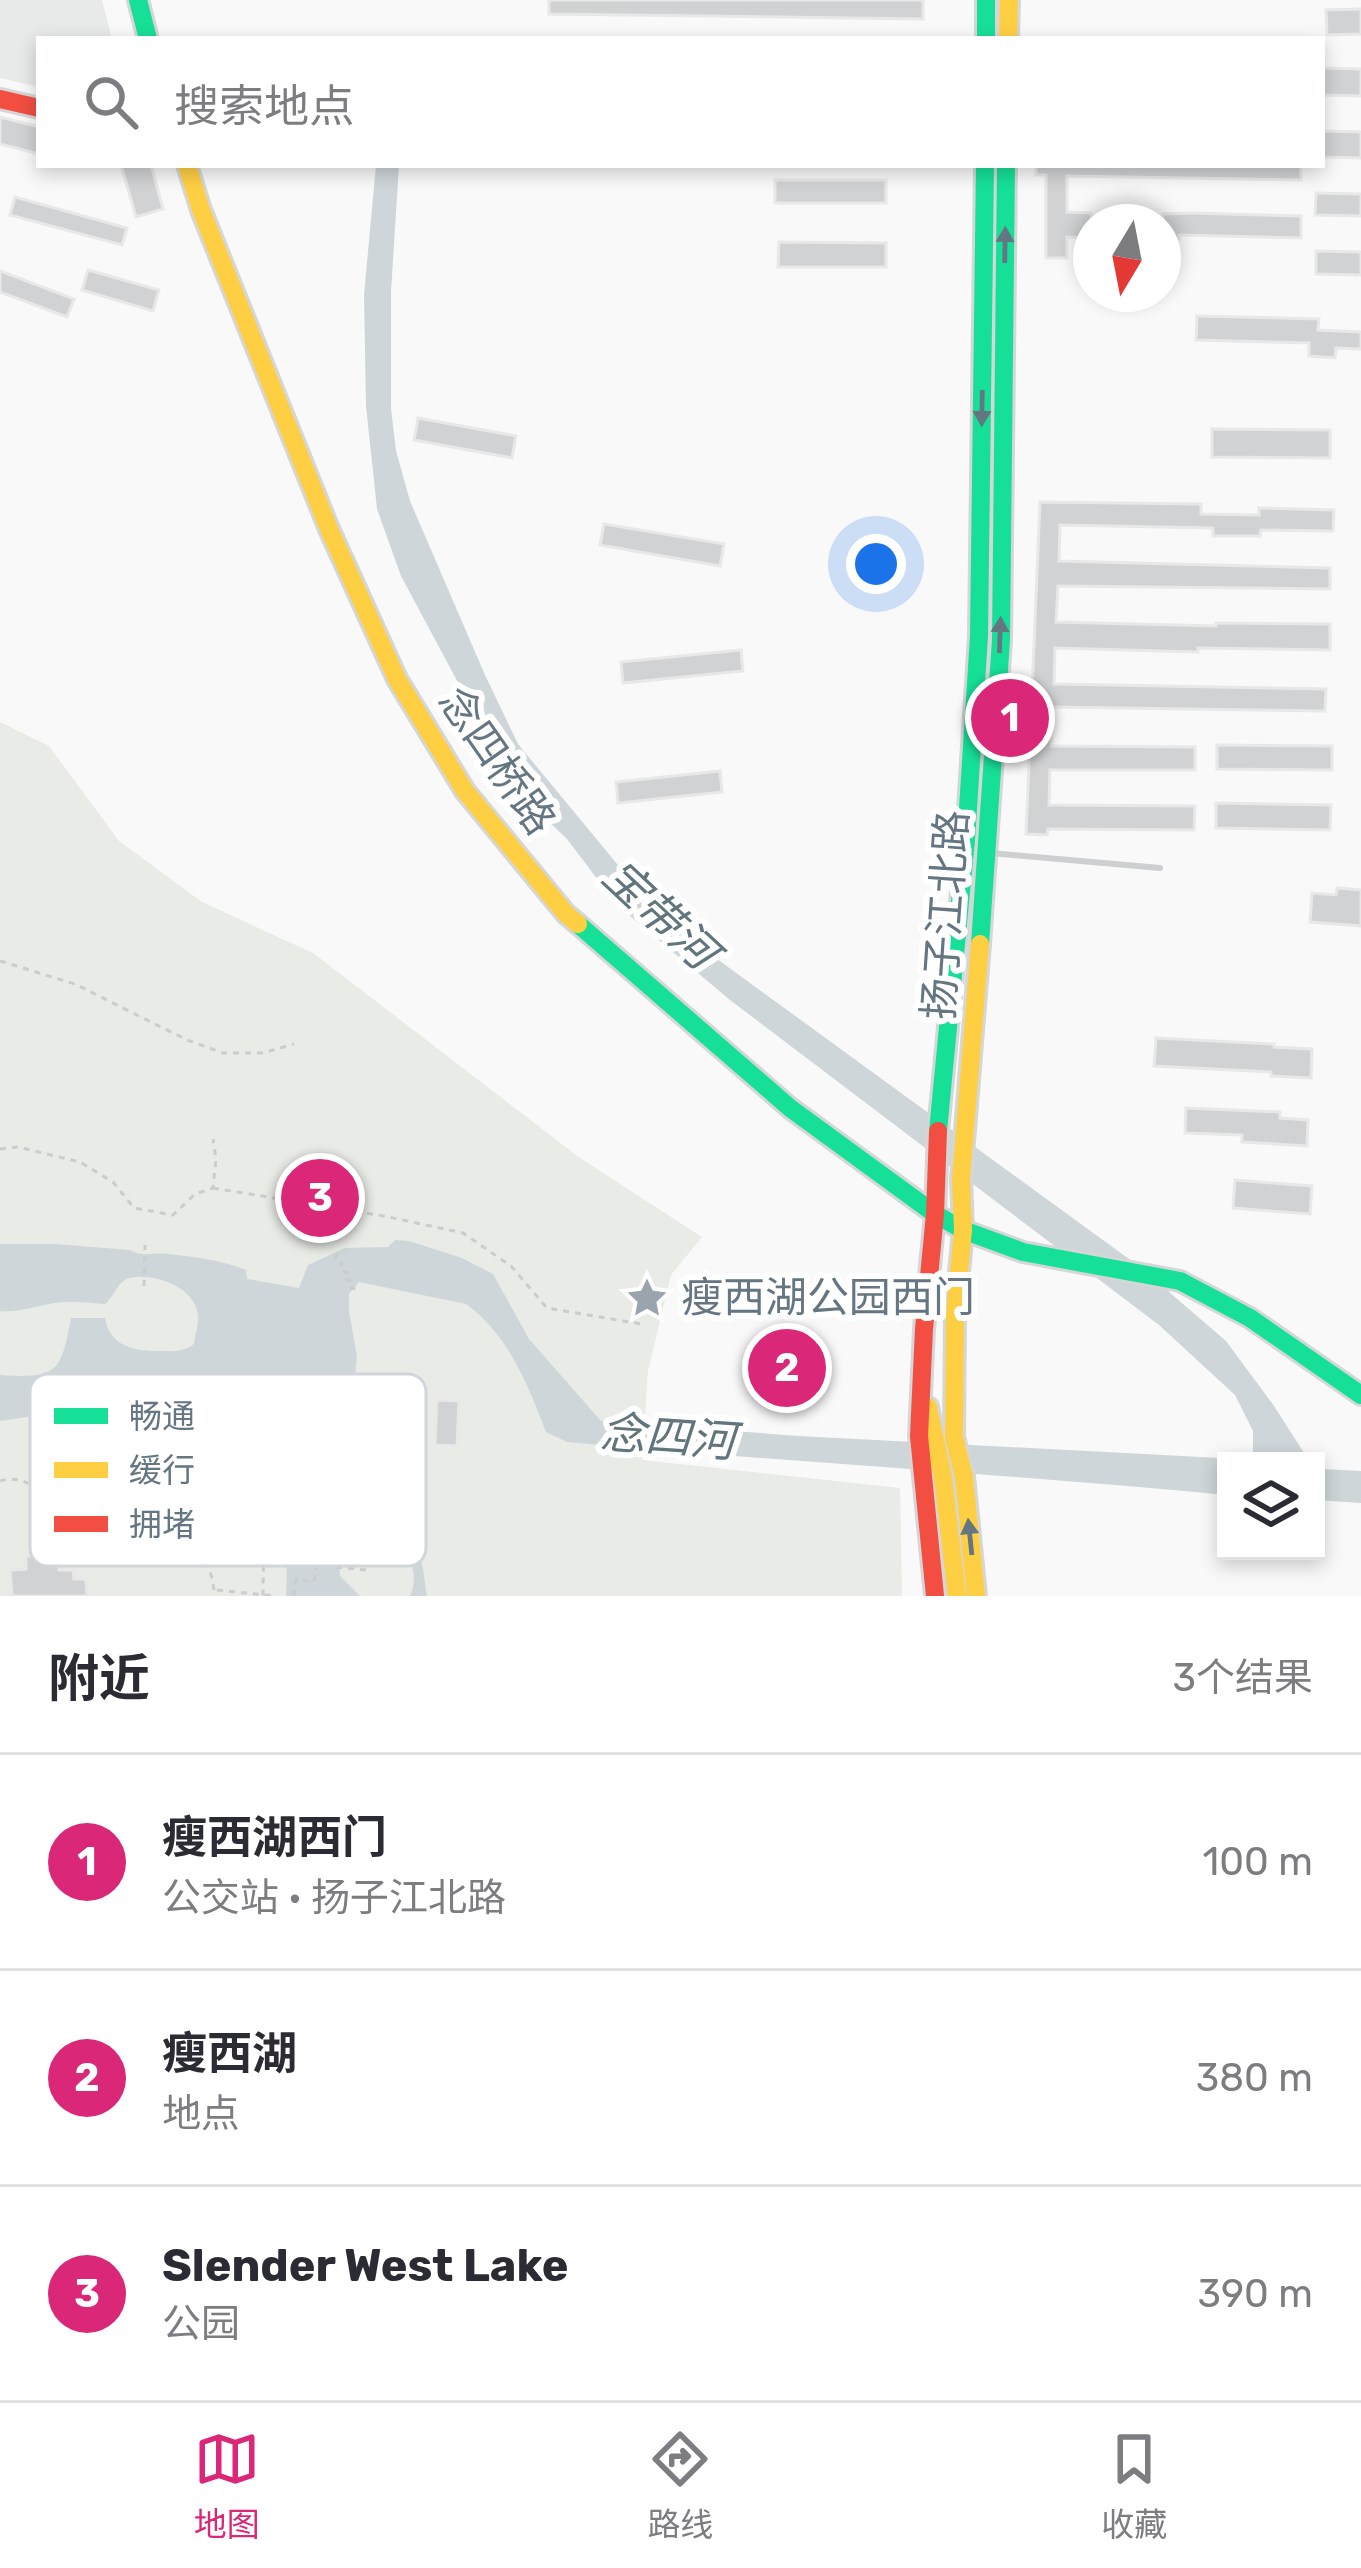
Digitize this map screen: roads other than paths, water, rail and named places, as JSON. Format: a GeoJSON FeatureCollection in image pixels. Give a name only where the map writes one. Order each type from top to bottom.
{"type":"FeatureCollection","features":[{"type":"Feature","properties":{"kind":"main road"},"geometry":{"type":"LineString","coordinates":[[138,0],[147,36]]}},
{"type":"Feature","properties":{"kind":"main road"},"geometry":{"type":"LineString","coordinates":[[986,0],[986,36]]}},
{"type":"Feature","properties":{"kind":"main road"},"geometry":{"type":"LineString","coordinates":[[1008,36],[1009,0]]}},
{"type":"Feature","properties":{"kind":"main road"},"geometry":{"type":"LineString","coordinates":[[0,99],[36,107]]}},
{"type":"Feature","properties":{"kind":"main road","name":"念四桥路"},"geometry":{"type":"LineString","coordinates":[[188,168],[328,529],[397,679],[465,791],[566,914],[790,1108],[935,1214],[1023,1252],[1180,1281],[1250,1318],[1361,1395]]}},
{"type":"Feature","properties":{"kind":"main road","name":"扬子江北路"},"geometry":{"type":"LineString","coordinates":[[976,1596],[964,1477],[936,1436],[923,1389],[935,1162],[966,840],[979,636],[985,168]]}},
{"type":"Feature","properties":{"kind":"main road","name":"扬子江北路"},"geometry":{"type":"LineString","coordinates":[[934,1596],[933,1478],[963,1230],[961,1179],[1001,640],[1006,168]]}},
{"type":"Feature","properties":{"kind":"main road"},"geometry":{"type":"LineString","coordinates":[[933,1478],[957,1596]]}},
{"type":"Feature","properties":{"kind":"lane"},"geometry":{"type":"LineString","coordinates":[[988,852],[1160,868]]}},
{"type":"Feature","properties":{"kind":"water","name":"宝带河"},"geometry":{"type":"Polygon","coordinates":[[[376,168],[399,168],[391,292],[391,408],[396,451],[410,501],[518,744],[627,876],[713,956],[1140,1267],[1226,1341],[1303,1452],[1253,1452],[1253,1431],[1235,1395],[1159,1325],[730,1000],[617,905],[567,839],[515,789],[401,576],[377,509],[366,406],[364,295],[376,168]]]}},
{"type":"Feature","properties":{"kind":"water","name":"念四河"},"geometry":{"type":"Polygon","coordinates":[[[395,1240],[409,1241],[493,1274],[529,1339],[601,1421],[1217,1458],[1217,1494],[567,1442],[546,1432],[505,1345],[466,1304],[359,1282],[349,1294],[355,1374],[40,1374],[59,1361],[71,1318],[105,1318],[111,1335],[139,1350],[181,1350],[194,1344],[196,1306],[173,1284],[140,1277],[122,1282],[105,1304],[62,1302],[0,1311],[0,1244],[54,1244],[198,1258],[246,1270],[247,1279],[299,1288],[308,1265],[345,1248],[388,1247],[395,1240]]]}},
{"type":"Feature","properties":{"kind":"water"},"geometry":{"type":"Polygon","coordinates":[[[0,1375],[30,1375],[30,1416],[0,1421],[0,1375]]]}},
{"type":"Feature","properties":{"kind":"water"},"geometry":{"type":"Polygon","coordinates":[[[1325,1469],[1361,1471],[1361,1503],[1325,1501],[1325,1469]]]}},
{"type":"Feature","properties":{"kind":"water"},"geometry":{"type":"Polygon","coordinates":[[[285,1566],[339,1566],[340,1576],[360,1596],[286,1596],[285,1566]]]}},
{"type":"Feature","properties":{"kind":"water"},"geometry":{"type":"Polygon","coordinates":[[[412,1566],[422,1566],[427,1596],[410,1596],[412,1566]]]}},
{"type":"Feature","properties":{"kind":"place","name":"瘦西湖西门"},"geometry":{"type":"Point","coordinates":[1010,718]}},
{"type":"Feature","properties":{"kind":"place","name":"Slender West Lake"},"geometry":{"type":"Point","coordinates":[320,1198]}},
{"type":"Feature","properties":{"kind":"place","name":"瘦西湖公园西门"},"geometry":{"type":"Point","coordinates":[647,1298]}},
{"type":"Feature","properties":{"kind":"place","name":"瘦西湖"},"geometry":{"type":"Point","coordinates":[787,1368]}}]}
